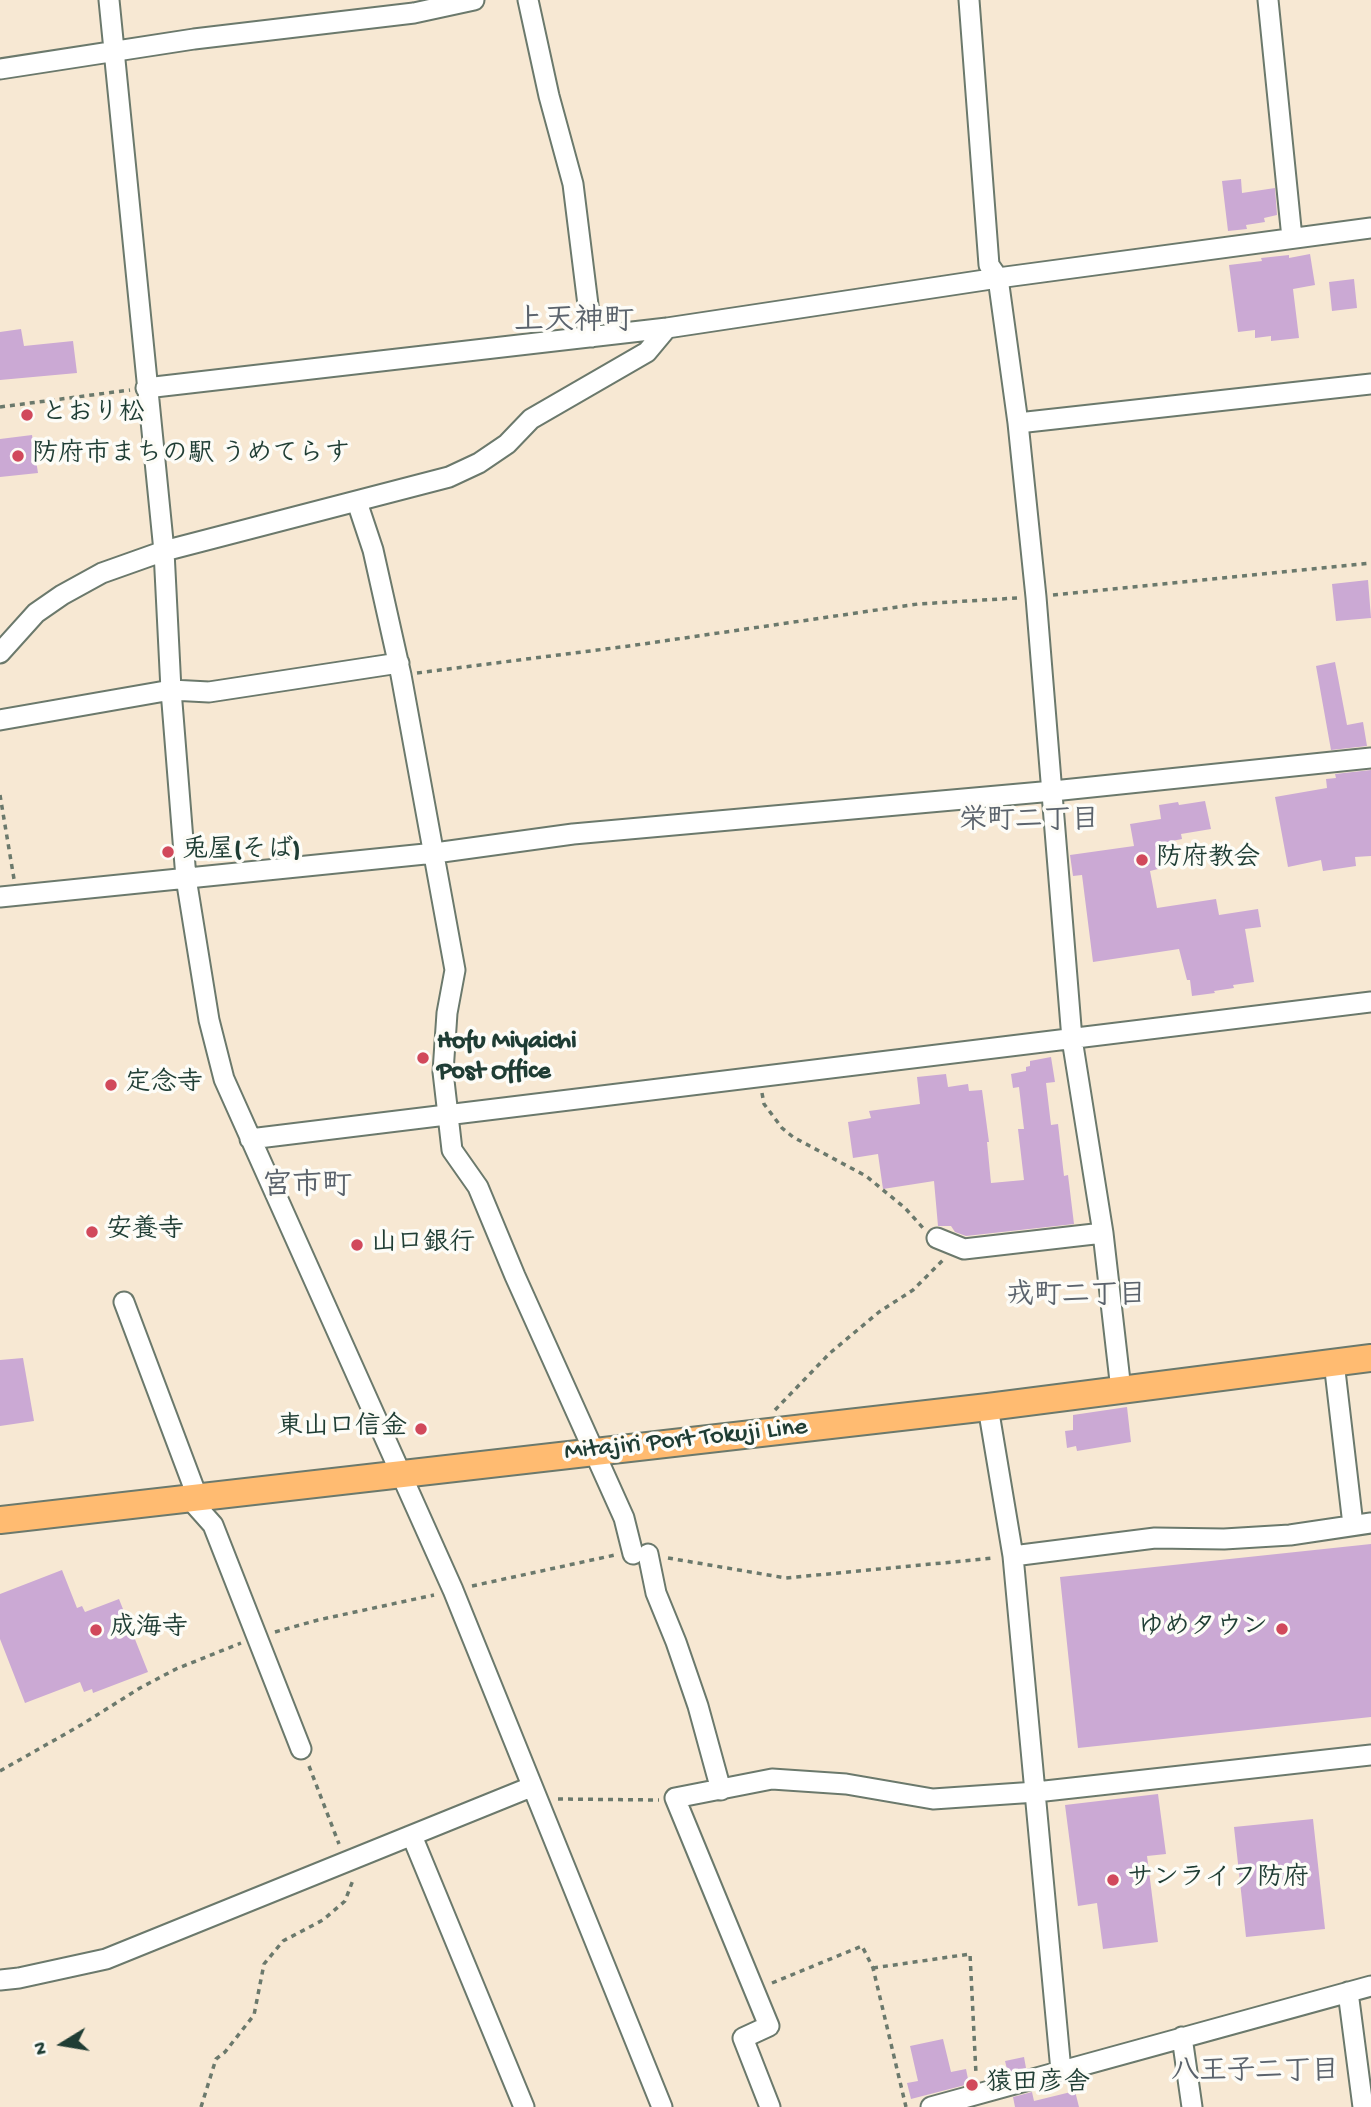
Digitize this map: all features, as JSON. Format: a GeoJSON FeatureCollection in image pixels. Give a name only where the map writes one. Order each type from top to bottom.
{"type":"FeatureCollection","features":[{"type":"Feature","properties":{"kind":"main road","name":"Mitajiri Port Tokuji Line"},"geometry":{"type":"LineString","coordinates":[[0,1520],[988,1407],[1371,1358]]}},
{"type":"Feature","properties":{"kind":"street"},"geometry":{"type":"LineString","coordinates":[[109,0],[163,551],[186,878],[209,1020],[224,1079],[453,1590],[534,1796],[662,2107]]}},
{"type":"Feature","properties":{"kind":"street"},"geometry":{"type":"LineString","coordinates":[[0,69],[413,6],[474,0]]}},
{"type":"Feature","properties":{"kind":"street"},"geometry":{"type":"LineString","coordinates":[[528,0],[549,96],[573,184],[592,337]]}},
{"type":"Feature","properties":{"kind":"street"},"geometry":{"type":"LineString","coordinates":[[969,0],[989,265],[998,278],[1018,423],[1036,597],[1072,1039],[1103,1233],[1121,1390]]}},
{"type":"Feature","properties":{"kind":"street"},"geometry":{"type":"LineString","coordinates":[[1268,0],[1292,238]]}},
{"type":"Feature","properties":{"kind":"street"},"geometry":{"type":"LineString","coordinates":[[146,388],[667,328],[998,278],[1371,228]]}},
{"type":"Feature","properties":{"kind":"street"},"geometry":{"type":"LineString","coordinates":[[0,653],[36,613],[102,573],[163,551],[449,477],[479,463],[507,444],[531,418],[647,352],[667,328]]}},
{"type":"Feature","properties":{"kind":"street"},"geometry":{"type":"LineString","coordinates":[[1018,423],[1371,384]]}},
{"type":"Feature","properties":{"kind":"street"},"geometry":{"type":"LineString","coordinates":[[357,502],[373,550],[400,669],[455,970],[447,1013],[443,1072],[452,1150],[478,1187],[515,1276],[641,1554],[698,1706],[721,1790]]}},
{"type":"Feature","properties":{"kind":"street"},"geometry":{"type":"LineString","coordinates":[[0,720],[171,690],[209,692],[400,669]]}},
{"type":"Feature","properties":{"kind":"street"},"geometry":{"type":"LineString","coordinates":[[8,896],[435,853],[573,834],[1053,791],[1371,758]]}},
{"type":"Feature","properties":{"kind":"street"},"geometry":{"type":"LineString","coordinates":[[250,1139],[1371,1002]]}},
{"type":"Feature","properties":{"kind":"street"},"geometry":{"type":"LineString","coordinates":[[946,1241],[964,1249],[985,1248],[1103,1233]]}},
{"type":"Feature","properties":{"kind":"street"},"geometry":{"type":"LineString","coordinates":[[124,1302],[192,1496],[213,1525],[301,1749]]}},
{"type":"Feature","properties":{"kind":"street"},"geometry":{"type":"LineString","coordinates":[[1013,1556],[1155,1538],[1224,1539],[1290,1535],[1362,1524],[1334,1362]]}},
{"type":"Feature","properties":{"kind":"street"},"geometry":{"type":"LineString","coordinates":[[988,1407],[1013,1556],[1061,2071]]}},
{"type":"Feature","properties":{"kind":"street"},"geometry":{"type":"LineString","coordinates":[[770,2107],[743,2038],[769,2026],[675,1798],[772,1779],[846,1784],[933,1800],[1036,1792],[1371,1755]]}},
{"type":"Feature","properties":{"kind":"street"},"geometry":{"type":"LineString","coordinates":[[0,1980],[106,1959],[412,1836],[534,1796]]}},
{"type":"Feature","properties":{"kind":"street"},"geometry":{"type":"LineString","coordinates":[[412,1836],[524,2107]]}},
{"type":"Feature","properties":{"kind":"street"},"geometry":{"type":"LineString","coordinates":[[931,2107],[1371,1986]]}},
{"type":"Feature","properties":{"kind":"street"},"geometry":{"type":"LineString","coordinates":[[1348,1992],[1363,2107]]}},
{"type":"Feature","properties":{"kind":"street"},"geometry":{"type":"LineString","coordinates":[[1182,2037],[1192,2107]]}},
{"type":"Feature","properties":{"kind":"path"},"geometry":{"type":"LineString","coordinates":[[0,407],[146,388]]}},
{"type":"Feature","properties":{"kind":"path"},"geometry":{"type":"LineString","coordinates":[[400,669],[918,604],[1036,597],[1371,563]]}},
{"type":"Feature","properties":{"kind":"path"},"geometry":{"type":"LineString","coordinates":[[0,794],[8,896]]}},
{"type":"Feature","properties":{"kind":"path"},"geometry":{"type":"LineString","coordinates":[[752,1433],[830,1353],[879,1312],[913,1290],[941,1262],[946,1241],[924,1228],[905,1208],[866,1176],[793,1137],[782,1128],[764,1104],[758,1077]]}},
{"type":"Feature","properties":{"kind":"path"},"geometry":{"type":"LineString","coordinates":[[0,1771],[176,1669],[258,1636],[318,1620],[613,1556],[641,1554],[786,1578],[1013,1556]]}},
{"type":"Feature","properties":{"kind":"path"},"geometry":{"type":"LineString","coordinates":[[201,2107],[216,2059],[237,2038],[254,2015],[264,1964],[283,1941],[323,1920],[345,1901],[355,1877],[351,1860],[301,1749]]}},
{"type":"Feature","properties":{"kind":"path"},"geometry":{"type":"LineString","coordinates":[[534,1796],[637,1801],[675,1798]]}},
{"type":"Feature","properties":{"kind":"path"},"geometry":{"type":"LineString","coordinates":[[754,1990],[862,1947],[873,1968],[906,2107]]}},
{"type":"Feature","properties":{"kind":"path"},"geometry":{"type":"LineString","coordinates":[[873,1968],[970,1954],[977,2094]]}},
{"type":"Feature","properties":{"kind":"building"},"geometry":{"type":"Polygon","coordinates":[[[1241,179],[1242,193],[1275,188],[1277,215],[1264,218],[1265,222],[1246,225],[1247,229],[1228,231],[1222,181],[1241,179]]]}},
{"type":"Feature","properties":{"kind":"building"},"geometry":{"type":"Polygon","coordinates":[[[1310,254],[1315,285],[1293,289],[1299,338],[1271,341],[1271,336],[1255,338],[1255,330],[1238,332],[1229,265],[1262,261],[1261,258],[1289,255],[1289,258],[1310,254]]]}},
{"type":"Feature","properties":{"kind":"building"},"geometry":{"type":"Polygon","coordinates":[[[1354,279],[1357,308],[1332,311],[1329,282],[1354,279]]]}},
{"type":"Feature","properties":{"kind":"building"},"geometry":{"type":"Polygon","coordinates":[[[21,329],[24,346],[73,341],[77,373],[0,380],[0,332],[21,329]]]}},
{"type":"Feature","properties":{"kind":"building","name":"防府市まちの駅 うめてらす"},"geometry":{"type":"Polygon","coordinates":[[[32,435],[38,473],[0,477],[0,439],[32,435]]]}},
{"type":"Feature","properties":{"kind":"building"},"geometry":{"type":"Polygon","coordinates":[[[1368,580],[1371,618],[1336,621],[1332,584],[1368,580]]]}},
{"type":"Feature","properties":{"kind":"building"},"geometry":{"type":"Polygon","coordinates":[[[1335,662],[1347,725],[1363,722],[1367,746],[1331,750],[1316,666],[1335,662]]]}},
{"type":"Feature","properties":{"kind":"building"},"geometry":{"type":"Polygon","coordinates":[[[1371,770],[1371,856],[1355,857],[1356,866],[1323,871],[1321,860],[1288,867],[1275,797],[1327,788],[1326,779],[1336,778],[1335,774],[1371,770]]]}},
{"type":"Feature","properties":{"kind":"building"},"geometry":{"type":"Polygon","coordinates":[[[1205,801],[1211,829],[1181,834],[1182,839],[1157,844],[1162,868],[1150,871],[1157,908],[1216,899],[1219,915],[1258,909],[1261,927],[1245,929],[1254,982],[1233,985],[1234,988],[1214,991],[1215,993],[1192,996],[1190,980],[1187,980],[1179,949],[1093,962],[1082,875],[1073,876],[1070,855],[1134,846],[1130,824],[1161,819],[1159,805],[1205,801]]]}},
{"type":"Feature","properties":{"kind":"building"},"geometry":{"type":"Polygon","coordinates":[[[1051,1057],[1055,1082],[1046,1083],[1051,1125],[1058,1124],[1064,1176],[1068,1175],[1074,1224],[966,1236],[955,1232],[951,1226],[938,1226],[934,1181],[883,1189],[878,1154],[853,1158],[848,1122],[871,1118],[869,1111],[920,1104],[917,1077],[946,1074],[948,1087],[968,1084],[969,1091],[982,1090],[991,1183],[1024,1180],[1018,1129],[1024,1129],[1019,1087],[1013,1088],[1011,1074],[1026,1071],[1030,1061],[1051,1057]]]}},
{"type":"Feature","properties":{"kind":"building"},"geometry":{"type":"Polygon","coordinates":[[[23,1358],[34,1421],[0,1426],[0,1360],[23,1358]]]}},
{"type":"Feature","properties":{"kind":"building"},"geometry":{"type":"Polygon","coordinates":[[[1127,1407],[1131,1442],[1077,1451],[1076,1446],[1067,1448],[1065,1431],[1073,1430],[1073,1415],[1127,1407]]]}},
{"type":"Feature","properties":{"kind":"building"},"geometry":{"type":"Polygon","coordinates":[[[1371,1544],[1371,1717],[1078,1748],[1060,1577],[1371,1544]]]}},
{"type":"Feature","properties":{"kind":"building","name":"成海寺"},"geometry":{"type":"Polygon","coordinates":[[[62,1570],[77,1608],[82,1606],[85,1612],[119,1599],[148,1672],[93,1693],[92,1689],[84,1692],[80,1682],[25,1703],[0,1639],[0,1594],[62,1570]]]}},
{"type":"Feature","properties":{"kind":"building","name":"サンライフ防府"},"geometry":{"type":"Polygon","coordinates":[[[1158,1794],[1166,1854],[1147,1856],[1158,1942],[1103,1949],[1097,1903],[1078,1906],[1065,1805],[1158,1794]]]}},
{"type":"Feature","properties":{"kind":"building"},"geometry":{"type":"Polygon","coordinates":[[[1313,1819],[1325,1929],[1246,1937],[1234,1827],[1313,1819]]]}},
{"type":"Feature","properties":{"kind":"building"},"geometry":{"type":"Polygon","coordinates":[[[943,2039],[951,2072],[966,2069],[969,2084],[911,2099],[907,2083],[918,2081],[910,2046],[943,2039]]]}},
{"type":"Feature","properties":{"kind":"building"},"geometry":{"type":"Polygon","coordinates":[[[1024,2057],[1026,2068],[1008,2073],[1005,2061],[1024,2057]]]}},
{"type":"Feature","properties":{"kind":"building"},"geometry":{"type":"Polygon","coordinates":[[[1075,2091],[1079,2107],[1015,2107],[1013,2097],[1032,2092],[1034,2101],[1075,2091]]]}},
{"type":"Feature","properties":{"kind":"place","name":"とおり松"},"geometry":{"type":"Point","coordinates":[27,415]}},
{"type":"Feature","properties":{"kind":"place","name":"防府市まちの駅 うめてらす"},"geometry":{"type":"Point","coordinates":[18,456]}},
{"type":"Feature","properties":{"kind":"place","name":"兎屋(そば)"},"geometry":{"type":"Point","coordinates":[168,852]}},
{"type":"Feature","properties":{"kind":"place","name":"防府教会"},"geometry":{"type":"Point","coordinates":[1142,860]}},
{"type":"Feature","properties":{"kind":"place","name":"Hofu Miyaichi Post Office"},"geometry":{"type":"Point","coordinates":[423,1058]}},
{"type":"Feature","properties":{"kind":"place","name":"定念寺"},"geometry":{"type":"Point","coordinates":[111,1085]}},
{"type":"Feature","properties":{"kind":"place","name":"安養寺"},"geometry":{"type":"Point","coordinates":[92,1232]}},
{"type":"Feature","properties":{"kind":"place","name":"山口銀行"},"geometry":{"type":"Point","coordinates":[357,1245]}},
{"type":"Feature","properties":{"kind":"place","name":"東山口信金"},"geometry":{"type":"Point","coordinates":[421,1429]}},
{"type":"Feature","properties":{"kind":"place","name":"ゆめタウン"},"geometry":{"type":"Point","coordinates":[1282,1629]}},
{"type":"Feature","properties":{"kind":"place","name":"成海寺"},"geometry":{"type":"Point","coordinates":[96,1630]}},
{"type":"Feature","properties":{"kind":"place","name":"サンライフ防府"},"geometry":{"type":"Point","coordinates":[1113,1880]}},
{"type":"Feature","properties":{"kind":"place","name":"猿田彦舎"},"geometry":{"type":"Point","coordinates":[972,2085]}},
{"type":"Feature","properties":{"kind":"district","name":"上天神町"},"geometry":{"type":"Point","coordinates":[574,323]}},
{"type":"Feature","properties":{"kind":"district","name":"栄町二丁目"},"geometry":{"type":"Point","coordinates":[1029,823]}},
{"type":"Feature","properties":{"kind":"district","name":"宮市町"},"geometry":{"type":"Point","coordinates":[307,1188]}},
{"type":"Feature","properties":{"kind":"district","name":"戎町二丁目"},"geometry":{"type":"Point","coordinates":[1076,1298]}},
{"type":"Feature","properties":{"kind":"district","name":"八王子二丁目"},"geometry":{"type":"Point","coordinates":[1255,2074]}}]}
